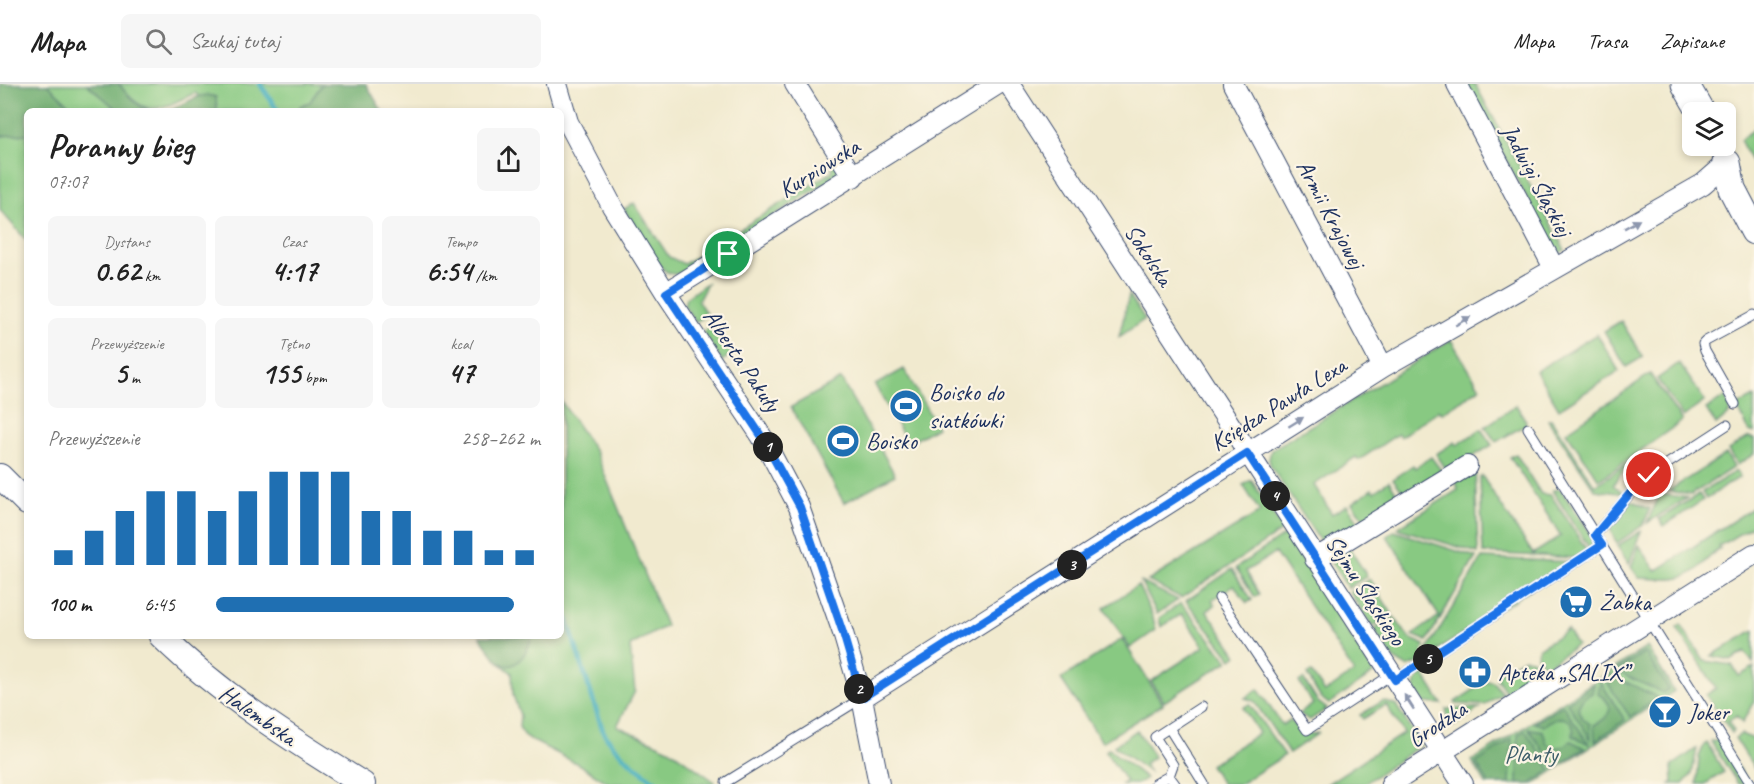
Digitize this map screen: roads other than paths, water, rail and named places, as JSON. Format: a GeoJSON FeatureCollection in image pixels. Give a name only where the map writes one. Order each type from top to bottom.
{"type":"FeatureCollection","features":[{"type":"Feature","properties":{"kind":"main road"},"geometry":{"type":"LineString","coordinates":[[1685,84],[1695,102]]}},
{"type":"Feature","properties":{"kind":"main road"},"geometry":{"type":"LineString","coordinates":[[1724,156],[1732,189],[1754,231]]}},
{"type":"Feature","properties":{"kind":"main road"},"geometry":{"type":"LineString","coordinates":[[1725,156],[1745,181],[1754,198]]}},
{"type":"Feature","properties":{"kind":"street","name":"Alberta Pakuły"},"geometry":{"type":"LineString","coordinates":[[557,84],[564,108]]}},
{"type":"Feature","properties":{"kind":"street"},"geometry":{"type":"LineString","coordinates":[[795,84],[853,177]]}},
{"type":"Feature","properties":{"kind":"street","name":"Kurpiowska"},"geometry":{"type":"LineString","coordinates":[[666,293],[998,84]]}},
{"type":"Feature","properties":{"kind":"street","name":"Sokolska"},"geometry":{"type":"LineString","coordinates":[[1009,84],[1247,453]]}},
{"type":"Feature","properties":{"kind":"street","name":"Armii Krajowej"},"geometry":{"type":"LineString","coordinates":[[1233,84],[1383,367]]}},
{"type":"Feature","properties":{"kind":"street","name":"Jadwigi Śląskiej"},"geometry":{"type":"LineString","coordinates":[[1461,85],[1554,268]]}},
{"type":"Feature","properties":{"kind":"street","name":"Alberta Pakuły"},"geometry":{"type":"LineString","coordinates":[[564,108],[568,122],[598,181],[666,293],[762,437],[800,507],[843,633],[862,698],[879,784]]}},
{"type":"Feature","properties":{"kind":"street","name":"Księdza Pawła Lexa"},"geometry":{"type":"LineString","coordinates":[[862,698],[1383,367],[1703,184],[1722,156]]}},
{"type":"Feature","properties":{"kind":"street","name":"Sejmu Śląskiego"},"geometry":{"type":"LineString","coordinates":[[1247,453],[1463,784]]}},
{"type":"Feature","properties":{"kind":"street"},"geometry":{"type":"LineString","coordinates":[[1316,559],[1467,466]]}},
{"type":"Feature","properties":{"kind":"street"},"geometry":{"type":"LineString","coordinates":[[0,476],[24,500]]}},
{"type":"Feature","properties":{"kind":"street","name":"Grodzka"},"geometry":{"type":"LineString","coordinates":[[1391,784],[1409,778],[1441,751],[1754,554]]}},
{"type":"Feature","properties":{"kind":"street","name":"Halembska"},"geometry":{"type":"LineString","coordinates":[[164,639],[212,683],[262,719],[363,784]]}},
{"type":"Feature","properties":{"kind":"lane"},"geometry":{"type":"LineString","coordinates":[[1735,404],[1703,345],[1706,341],[1754,315]]}},
{"type":"Feature","properties":{"kind":"lane"},"geometry":{"type":"LineString","coordinates":[[1595,535],[1641,480],[1727,425]]}},
{"type":"Feature","properties":{"kind":"lane"},"geometry":{"type":"LineString","coordinates":[[1528,429],[1751,784]]}},
{"type":"Feature","properties":{"kind":"lane"},"geometry":{"type":"LineString","coordinates":[[1220,598],[1307,730],[1602,545]]}},
{"type":"Feature","properties":{"kind":"lane"},"geometry":{"type":"LineString","coordinates":[[726,782],[862,698]]}},
{"type":"Feature","properties":{"kind":"lane"},"geometry":{"type":"LineString","coordinates":[[1155,784],[1172,780],[1173,765],[1155,737],[1201,707]]}},
{"type":"Feature","properties":{"kind":"lane"},"geometry":{"type":"LineString","coordinates":[[1169,728],[1204,784]]}},
{"type":"Feature","properties":{"kind":"waterway"},"geometry":{"type":"LineString","coordinates":[[260,84],[276,108]]}},
{"type":"Feature","properties":{"kind":"waterway"},"geometry":{"type":"LineString","coordinates":[[564,610],[603,731],[621,754],[658,784]]}},
{"type":"Feature","properties":{"kind":"place","name":"Boisko do siatkówki"},"geometry":{"type":"Point","coordinates":[906,406]}},
{"type":"Feature","properties":{"kind":"place","name":"Boisko"},"geometry":{"type":"Point","coordinates":[843,441]}},
{"type":"Feature","properties":{"kind":"place","name":"Żabka"},"geometry":{"type":"Point","coordinates":[1576,602]}},
{"type":"Feature","properties":{"kind":"place","name":"Apteka „SALIX”"},"geometry":{"type":"Point","coordinates":[1475,672]}},
{"type":"Feature","properties":{"kind":"place","name":"Joker"},"geometry":{"type":"Point","coordinates":[1665,712]}},
{"type":"Feature","properties":{"kind":"park label","name":"Planty"},"geometry":{"type":"Point","coordinates":[1531,754]}}]}
